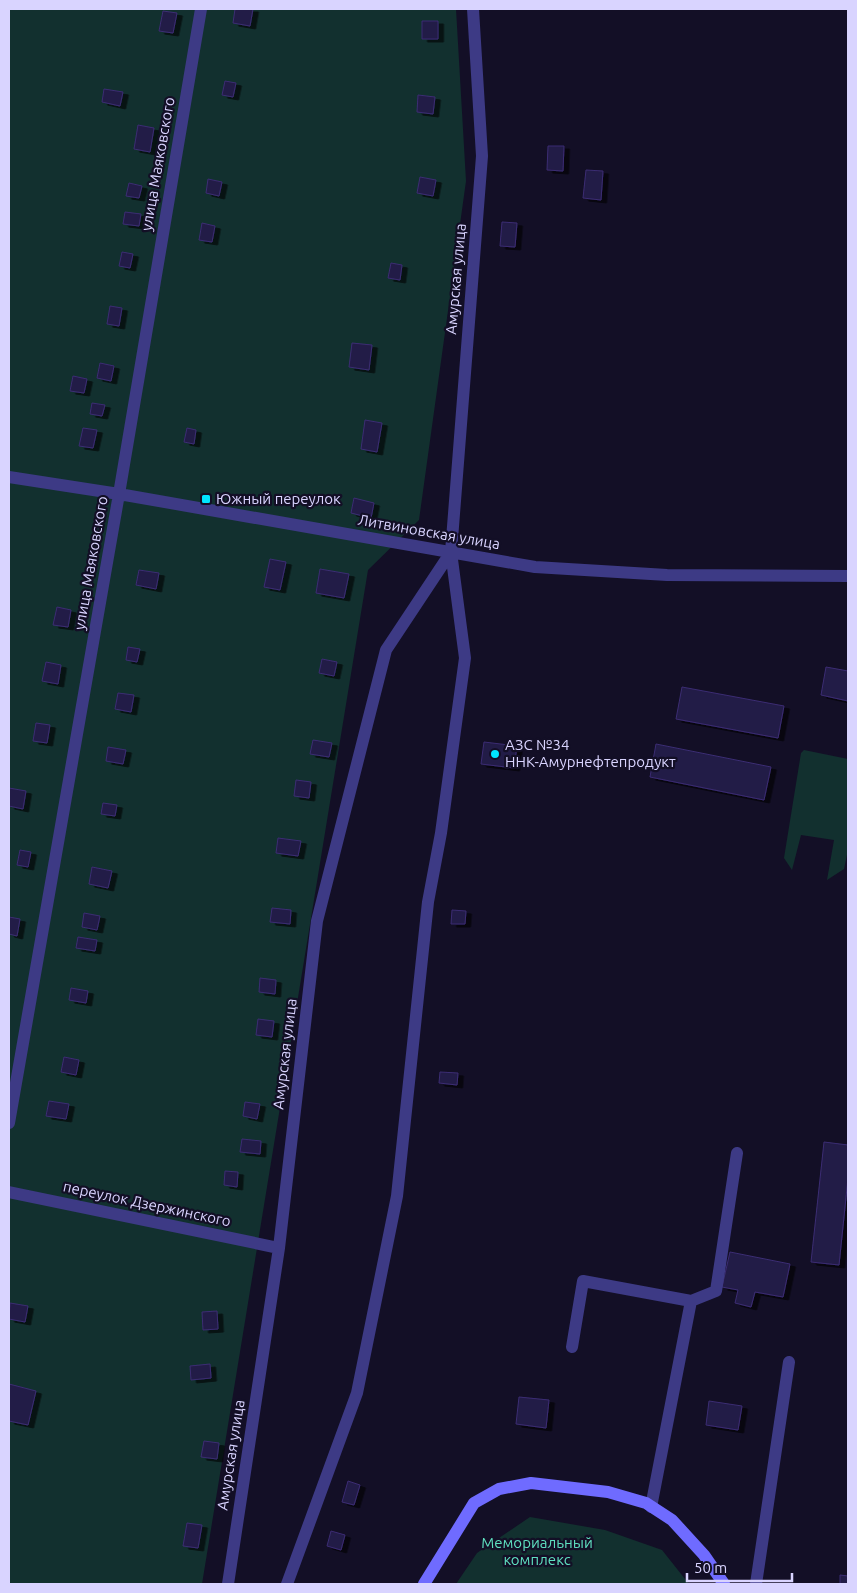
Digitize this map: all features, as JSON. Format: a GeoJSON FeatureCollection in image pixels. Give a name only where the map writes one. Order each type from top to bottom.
{"type":"FeatureCollection","features":[{"type":"Feature","properties":{"kind":"main road"},"geometry":{"type":"LineString","coordinates":[[424,1584],[474,1503],[500,1489],[532,1483],[598,1490],[646,1503],[672,1520],[704,1555],[724,1584]]}},
{"type":"Feature","properties":{"kind":"street","name":"улица Маяковского"},"geometry":{"type":"LineString","coordinates":[[9,1122],[119,494],[201,9]]}},
{"type":"Feature","properties":{"kind":"street","name":"Амурская улица"},"geometry":{"type":"LineString","coordinates":[[287,1584],[357,1393],[397,1196],[428,902],[441,833],[465,658],[450,552],[482,156],[473,9]]}},
{"type":"Feature","properties":{"kind":"street","name":"Литвиновская улица"},"geometry":{"type":"LineString","coordinates":[[9,477],[119,494],[536,567],[658,575],[848,576]]}},
{"type":"Feature","properties":{"kind":"street","name":"Амурская улица"},"geometry":{"type":"LineString","coordinates":[[228,1584],[279,1248],[316,921],[386,650],[450,552]]}},
{"type":"Feature","properties":{"kind":"street"},"geometry":{"type":"LineString","coordinates":[[572,1347],[583,1281],[691,1301],[716,1291],[737,1153]]}},
{"type":"Feature","properties":{"kind":"street","name":"переулок Дзержинского"},"geometry":{"type":"LineString","coordinates":[[9,1192],[279,1248]]}},
{"type":"Feature","properties":{"kind":"street"},"geometry":{"type":"LineString","coordinates":[[651,1506],[691,1301]]}},
{"type":"Feature","properties":{"kind":"street"},"geometry":{"type":"LineString","coordinates":[[756,1584],[789,1362]]}},
{"type":"Feature","properties":{"kind":"green space"},"geometry":{"type":"Polygon","coordinates":[[[9,9],[456,9],[466,181],[419,520],[368,570],[202,1584],[9,1584],[9,9]]]}},
{"type":"Feature","properties":{"kind":"green space"},"geometry":{"type":"Polygon","coordinates":[[[804,750],[848,759],[848,850],[844,869],[827,880],[834,840],[801,835],[792,870],[784,858],[801,753],[804,750]]]}},
{"type":"Feature","properties":{"kind":"green space","name":"Мемориальный комплекс"},"geometry":{"type":"Polygon","coordinates":[[[530,1517],[605,1530],[662,1550],[689,1584],[456,1584],[477,1553],[530,1517]]]}},
{"type":"Feature","properties":{"kind":"building"},"geometry":{"type":"Polygon","coordinates":[[[235,9],[253,9],[250,26],[233,23],[235,9]]]}},
{"type":"Feature","properties":{"kind":"building"},"geometry":{"type":"Polygon","coordinates":[[[163,11],[177,13],[173,33],[159,31],[163,11]]]}},
{"type":"Feature","properties":{"kind":"building"},"geometry":{"type":"Polygon","coordinates":[[[422,21],[438,21],[438,39],[422,39],[422,21]]]}},
{"type":"Feature","properties":{"kind":"building"},"geometry":{"type":"Polygon","coordinates":[[[225,81],[236,83],[233,97],[222,95],[225,81]]]}},
{"type":"Feature","properties":{"kind":"building"},"geometry":{"type":"Polygon","coordinates":[[[104,89],[123,92],[120,106],[102,102],[104,89]]]}},
{"type":"Feature","properties":{"kind":"building"},"geometry":{"type":"Polygon","coordinates":[[[418,95],[435,97],[433,114],[417,112],[418,95]]]}},
{"type":"Feature","properties":{"kind":"building"},"geometry":{"type":"Polygon","coordinates":[[[138,125],[154,128],[150,152],[134,149],[138,125]]]}},
{"type":"Feature","properties":{"kind":"building"},"geometry":{"type":"Polygon","coordinates":[[[548,146],[564,146],[563,171],[547,170],[548,146]]]}},
{"type":"Feature","properties":{"kind":"building"},"geometry":{"type":"Polygon","coordinates":[[[586,170],[603,171],[601,200],[583,198],[586,170]]]}},
{"type":"Feature","properties":{"kind":"building"},"geometry":{"type":"Polygon","coordinates":[[[420,177],[436,180],[433,196],[417,193],[420,177]]]}},
{"type":"Feature","properties":{"kind":"building"},"geometry":{"type":"Polygon","coordinates":[[[208,179],[222,182],[219,196],[206,193],[208,179]]]}},
{"type":"Feature","properties":{"kind":"building"},"geometry":{"type":"Polygon","coordinates":[[[129,183],[142,186],[139,198],[126,196],[129,183]]]}},
{"type":"Feature","properties":{"kind":"building"},"geometry":{"type":"Polygon","coordinates":[[[125,212],[141,214],[139,226],[123,224],[125,212]]]}},
{"type":"Feature","properties":{"kind":"building"},"geometry":{"type":"Polygon","coordinates":[[[502,222],[517,223],[515,247],[500,246],[502,222]]]}},
{"type":"Feature","properties":{"kind":"building"},"geometry":{"type":"Polygon","coordinates":[[[202,223],[215,226],[212,242],[199,240],[202,223]]]}},
{"type":"Feature","properties":{"kind":"building"},"geometry":{"type":"Polygon","coordinates":[[[122,252],[133,254],[130,268],[119,266],[122,252]]]}},
{"type":"Feature","properties":{"kind":"building"},"geometry":{"type":"Polygon","coordinates":[[[391,263],[402,265],[400,280],[388,278],[391,263]]]}},
{"type":"Feature","properties":{"kind":"building"},"geometry":{"type":"Polygon","coordinates":[[[110,306],[122,308],[119,326],[107,324],[110,306]]]}},
{"type":"Feature","properties":{"kind":"building"},"geometry":{"type":"Polygon","coordinates":[[[352,343],[372,345],[369,370],[349,367],[352,343]]]}},
{"type":"Feature","properties":{"kind":"building"},"geometry":{"type":"Polygon","coordinates":[[[100,363],[114,366],[111,381],[97,378],[100,363]]]}},
{"type":"Feature","properties":{"kind":"building"},"geometry":{"type":"Polygon","coordinates":[[[73,376],[87,379],[84,393],[70,391],[73,376]]]}},
{"type":"Feature","properties":{"kind":"building"},"geometry":{"type":"Polygon","coordinates":[[[92,403],[105,405],[102,416],[90,414],[92,403]]]}},
{"type":"Feature","properties":{"kind":"building"},"geometry":{"type":"Polygon","coordinates":[[[365,420],[382,423],[377,452],[361,449],[365,420]]]}},
{"type":"Feature","properties":{"kind":"building"},"geometry":{"type":"Polygon","coordinates":[[[83,428],[97,430],[93,448],[79,446],[83,428]]]}},
{"type":"Feature","properties":{"kind":"building"},"geometry":{"type":"Polygon","coordinates":[[[187,428],[196,430],[194,444],[184,442],[187,428]]]}},
{"type":"Feature","properties":{"kind":"building"},"geometry":{"type":"Polygon","coordinates":[[[354,498],[374,503],[371,518],[351,513],[354,498]]]}},
{"type":"Feature","properties":{"kind":"building"},"geometry":{"type":"Polygon","coordinates":[[[270,559],[286,562],[280,590],[264,587],[270,559]]]}},
{"type":"Feature","properties":{"kind":"building"},"geometry":{"type":"Polygon","coordinates":[[[320,569],[349,574],[344,598],[316,593],[320,569]]]}},
{"type":"Feature","properties":{"kind":"building"},"geometry":{"type":"Polygon","coordinates":[[[139,570],[159,573],[156,589],[136,585],[139,570]]]}},
{"type":"Feature","properties":{"kind":"building"},"geometry":{"type":"Polygon","coordinates":[[[57,607],[71,610],[68,627],[53,625],[57,607]]]}},
{"type":"Feature","properties":{"kind":"building"},"geometry":{"type":"Polygon","coordinates":[[[128,647],[140,649],[137,662],[126,660],[128,647]]]}},
{"type":"Feature","properties":{"kind":"building"},"geometry":{"type":"Polygon","coordinates":[[[322,659],[337,662],[334,676],[319,673],[322,659]]]}},
{"type":"Feature","properties":{"kind":"building"},"geometry":{"type":"Polygon","coordinates":[[[46,662],[61,665],[58,684],[42,681],[46,662]]]}},
{"type":"Feature","properties":{"kind":"building"},"geometry":{"type":"Polygon","coordinates":[[[826,667],[848,671],[848,701],[821,695],[826,667]]]}},
{"type":"Feature","properties":{"kind":"building"},"geometry":{"type":"Polygon","coordinates":[[[682,687],[784,706],[778,738],[676,719],[682,687]]]}},
{"type":"Feature","properties":{"kind":"building"},"geometry":{"type":"Polygon","coordinates":[[[118,693],[134,695],[131,712],[115,709],[118,693]]]}},
{"type":"Feature","properties":{"kind":"building"},"geometry":{"type":"Polygon","coordinates":[[[36,723],[50,725],[47,743],[33,741],[36,723]]]}},
{"type":"Feature","properties":{"kind":"building"},"geometry":{"type":"Polygon","coordinates":[[[313,740],[332,743],[329,757],[310,754],[313,740]]]}},
{"type":"Feature","properties":{"kind":"building"},"geometry":{"type":"Polygon","coordinates":[[[484,742],[517,746],[514,768],[481,764],[484,742]]]}},
{"type":"Feature","properties":{"kind":"building"},"geometry":{"type":"Polygon","coordinates":[[[656,744],[771,767],[764,800],[650,777],[656,744]]]}},
{"type":"Feature","properties":{"kind":"building"},"geometry":{"type":"Polygon","coordinates":[[[108,747],[126,750],[123,764],[106,761],[108,747]]]}},
{"type":"Feature","properties":{"kind":"building"},"geometry":{"type":"Polygon","coordinates":[[[296,780],[311,782],[309,798],[294,796],[296,780]]]}},
{"type":"Feature","properties":{"kind":"building"},"geometry":{"type":"Polygon","coordinates":[[[9,788],[26,791],[23,809],[9,806],[9,788]]]}},
{"type":"Feature","properties":{"kind":"building"},"geometry":{"type":"Polygon","coordinates":[[[103,803],[117,805],[115,816],[101,814],[103,803]]]}},
{"type":"Feature","properties":{"kind":"building"},"geometry":{"type":"Polygon","coordinates":[[[278,838],[301,841],[298,856],[276,853],[278,838]]]}},
{"type":"Feature","properties":{"kind":"building"},"geometry":{"type":"Polygon","coordinates":[[[20,850],[31,852],[28,867],[17,865],[20,850]]]}},
{"type":"Feature","properties":{"kind":"building"},"geometry":{"type":"Polygon","coordinates":[[[92,867],[112,871],[108,888],[89,884],[92,867]]]}},
{"type":"Feature","properties":{"kind":"building"},"geometry":{"type":"Polygon","coordinates":[[[272,908],[291,910],[290,924],[270,922],[272,908]]]}},
{"type":"Feature","properties":{"kind":"building"},"geometry":{"type":"Polygon","coordinates":[[[452,910],[466,911],[465,924],[451,924],[452,910]]]}},
{"type":"Feature","properties":{"kind":"building"},"geometry":{"type":"Polygon","coordinates":[[[84,913],[100,916],[97,930],[82,927],[84,913]]]}},
{"type":"Feature","properties":{"kind":"building"},"geometry":{"type":"Polygon","coordinates":[[[9,917],[20,919],[17,936],[9,934],[9,917]]]}},
{"type":"Feature","properties":{"kind":"building"},"geometry":{"type":"Polygon","coordinates":[[[78,937],[97,940],[95,951],[76,948],[78,937]]]}},
{"type":"Feature","properties":{"kind":"building"},"geometry":{"type":"Polygon","coordinates":[[[260,978],[276,980],[275,994],[259,992],[260,978]]]}},
{"type":"Feature","properties":{"kind":"building"},"geometry":{"type":"Polygon","coordinates":[[[71,988],[88,991],[86,1003],[69,1000],[71,988]]]}},
{"type":"Feature","properties":{"kind":"building"},"geometry":{"type":"Polygon","coordinates":[[[258,1019],[274,1021],[272,1037],[256,1035],[258,1019]]]}},
{"type":"Feature","properties":{"kind":"building"},"geometry":{"type":"Polygon","coordinates":[[[64,1057],[79,1060],[76,1075],[61,1072],[64,1057]]]}},
{"type":"Feature","properties":{"kind":"building"},"geometry":{"type":"Polygon","coordinates":[[[440,1072],[458,1073],[457,1085],[439,1083],[440,1072]]]}},
{"type":"Feature","properties":{"kind":"building"},"geometry":{"type":"Polygon","coordinates":[[[49,1101],[69,1104],[66,1119],[46,1116],[49,1101]]]}},
{"type":"Feature","properties":{"kind":"building"},"geometry":{"type":"Polygon","coordinates":[[[245,1102],[260,1104],[257,1119],[243,1116],[245,1102]]]}},
{"type":"Feature","properties":{"kind":"building"},"geometry":{"type":"Polygon","coordinates":[[[242,1139],[261,1141],[260,1154],[240,1152],[242,1139]]]}},
{"type":"Feature","properties":{"kind":"building"},"geometry":{"type":"Polygon","coordinates":[[[824,1142],[848,1145],[848,1178],[839,1265],[811,1262],[824,1142]]]}},
{"type":"Feature","properties":{"kind":"building"},"geometry":{"type":"Polygon","coordinates":[[[225,1171],[238,1172],[237,1187],[224,1185],[225,1171]]]}},
{"type":"Feature","properties":{"kind":"building"},"geometry":{"type":"Polygon","coordinates":[[[730,1252],[790,1264],[783,1297],[755,1292],[751,1307],[735,1303],[738,1290],[722,1287],[730,1252]]]}},
{"type":"Feature","properties":{"kind":"building"},"geometry":{"type":"Polygon","coordinates":[[[10,1303],[28,1306],[25,1322],[9,1319],[10,1303]]]}},
{"type":"Feature","properties":{"kind":"building"},"geometry":{"type":"Polygon","coordinates":[[[217,1311],[218,1329],[203,1330],[202,1312],[217,1311]]]}},
{"type":"Feature","properties":{"kind":"building"},"geometry":{"type":"Polygon","coordinates":[[[210,1364],[211,1378],[191,1380],[190,1366],[210,1364]]]}},
{"type":"Feature","properties":{"kind":"building"},"geometry":{"type":"Polygon","coordinates":[[[9,1384],[36,1391],[28,1425],[9,1421],[9,1384]]]}},
{"type":"Feature","properties":{"kind":"building"},"geometry":{"type":"Polygon","coordinates":[[[519,1397],[549,1400],[546,1428],[516,1424],[519,1397]]]}},
{"type":"Feature","properties":{"kind":"building"},"geometry":{"type":"Polygon","coordinates":[[[709,1401],[742,1406],[738,1430],[706,1425],[709,1401]]]}},
{"type":"Feature","properties":{"kind":"building"},"geometry":{"type":"Polygon","coordinates":[[[204,1441],[219,1443],[217,1459],[201,1457],[204,1441]]]}},
{"type":"Feature","properties":{"kind":"building"},"geometry":{"type":"Polygon","coordinates":[[[348,1481],[360,1485],[354,1505],[342,1502],[348,1481]]]}},
{"type":"Feature","properties":{"kind":"building"},"geometry":{"type":"Polygon","coordinates":[[[187,1523],[202,1525],[198,1548],[183,1546],[187,1523]]]}},
{"type":"Feature","properties":{"kind":"building"},"geometry":{"type":"Polygon","coordinates":[[[331,1531],[345,1535],[341,1550],[327,1546],[331,1531]]]}},
{"type":"Feature","properties":{"kind":"building"},"geometry":{"type":"Polygon","coordinates":[[[840,1575],[848,1576],[848,1584],[840,1584],[840,1575]]]}},
{"type":"Feature","properties":{"kind":"place","name":"Южный переулок"},"geometry":{"type":"Point","coordinates":[206,499]}},
{"type":"Feature","properties":{"kind":"place","name":"АЗС №34 ННК-Амурнефтепродукт"},"geometry":{"type":"Point","coordinates":[495,754]}}]}
